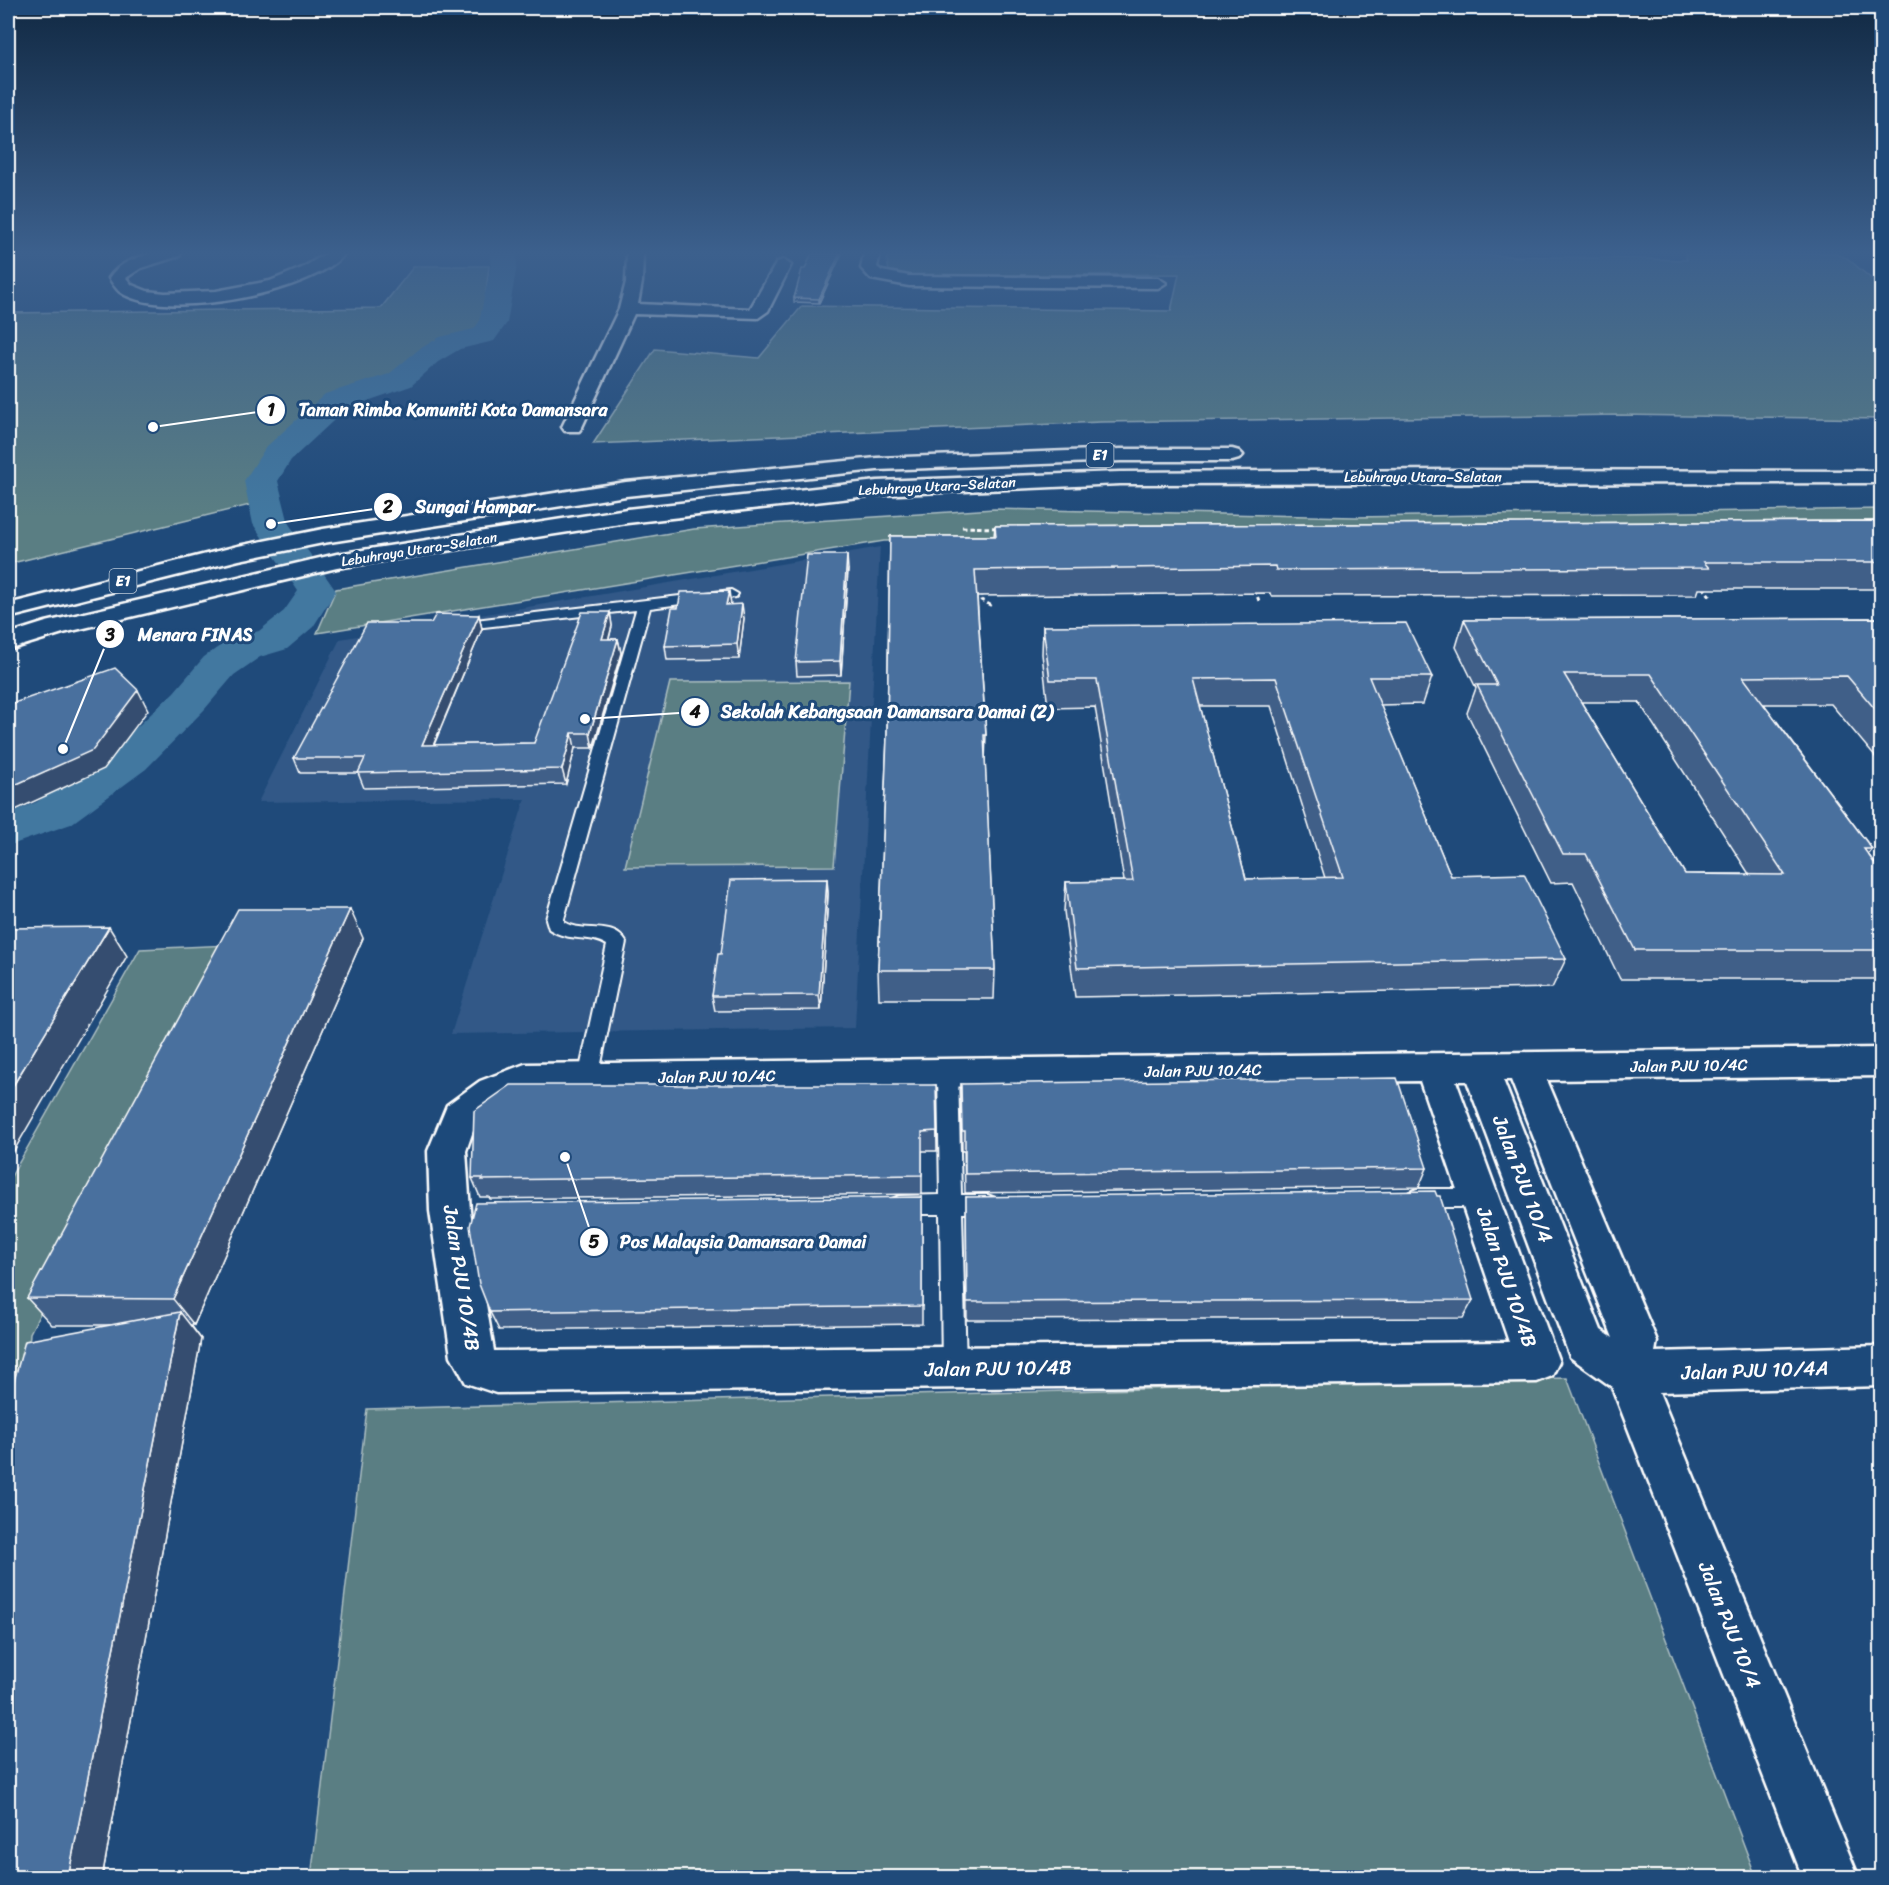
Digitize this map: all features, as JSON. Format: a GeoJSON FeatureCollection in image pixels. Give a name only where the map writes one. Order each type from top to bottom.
{"type":"FeatureCollection","features":[{"type":"Feature","properties":{"kind":"main road"},"geometry":{"type":"LineString","coordinates":[[572,427],[613,341]]}},
{"type":"Feature","properties":{"kind":"main road","name":"Lebuhraya Utara–Selatan"},"geometry":{"type":"LineString","coordinates":[[8,611],[238,553],[323,536],[626,489],[877,464],[1121,454],[1251,455]]}},
{"type":"Feature","properties":{"kind":"main road","name":"Lebuhraya Utara–Selatan"},"geometry":{"type":"LineString","coordinates":[[1394,456],[1881,458]]}},
{"type":"Feature","properties":{"kind":"main road","name":"Lebuhraya Utara–Selatan"},"geometry":{"type":"LineString","coordinates":[[8,642],[55,627],[337,561],[627,516],[877,488],[1120,478],[1881,477]]}},
{"type":"Feature","properties":{"kind":"main road","name":"Jalan PJU 10/4C"},"geometry":{"type":"LineString","coordinates":[[525,1078],[1881,1062]]}},
{"type":"Feature","properties":{"kind":"main road"},"geometry":{"type":"LineString","coordinates":[[1524,1066],[1636,1341],[1629,1373]]}},
{"type":"Feature","properties":{"kind":"main road","name":"Jalan PJU 10/4B"},"geometry":{"type":"LineString","coordinates":[[525,1078],[493,1091],[460,1116],[447,1151],[462,1211],[473,1356],[477,1365],[484,1371],[496,1373],[1537,1362],[1433,1067]]}},
{"type":"Feature","properties":{"kind":"main road","name":"Jalan PJU 10/4"},"geometry":{"type":"LineString","coordinates":[[1480,1067],[1585,1343],[1629,1373],[1831,1878]]}},
{"type":"Feature","properties":{"kind":"main road","name":"Jalan PJU 10/4A"},"geometry":{"type":"LineString","coordinates":[[1629,1373],[1881,1366]]}},
{"type":"Feature","properties":{"kind":"lane"},"geometry":{"type":"LineString","coordinates":[[476,624],[731,594]]}},
{"type":"Feature","properties":{"kind":"lane"},"geometry":{"type":"LineString","coordinates":[[588,1078],[617,942],[606,934],[564,933],[555,925],[555,919],[644,605]]}},
{"type":"Feature","properties":{"kind":"lane"},"geometry":{"type":"LineString","coordinates":[[948,1073],[954,1368]]}},
{"type":"Feature","properties":{"kind":"lane"},"geometry":{"type":"LineString","coordinates":[[1396,1199],[1479,1198]]}},
{"type":"Feature","properties":{"kind":"lane"},"geometry":{"type":"LineString","coordinates":[[879,1205],[1009,1204]]}},
{"type":"Feature","properties":{"kind":"path"},"geometry":{"type":"LineString","coordinates":[[962,527],[998,528]]}},
{"type":"Feature","properties":{"kind":"path"},"geometry":{"type":"LineString","coordinates":[[1697,579],[1711,597]]}},
{"type":"Feature","properties":{"kind":"path"},"geometry":{"type":"LineString","coordinates":[[981,590],[981,600],[992,606]]}},
{"type":"Feature","properties":{"kind":"path"},"geometry":{"type":"LineString","coordinates":[[1255,590],[1259,601]]}},
{"type":"Feature","properties":{"kind":"shaded area"},"geometry":{"type":"Polygon","coordinates":[[[880,547],[855,1028],[451,1034],[525,799],[258,802],[340,639],[880,547]]]}},
{"type":"Feature","properties":{"kind":"green space"},"geometry":{"type":"Polygon","coordinates":[[[8,341],[445,341],[418,355],[391,377],[328,400],[268,455],[248,483],[250,505],[8,564],[8,341]]]}},
{"type":"Feature","properties":{"kind":"green space"},"geometry":{"type":"Polygon","coordinates":[[[773,341],[1881,341],[1881,419],[1621,415],[1101,422],[593,444],[655,349],[759,358],[773,341]]]}},
{"type":"Feature","properties":{"kind":"green space"},"geometry":{"type":"Polygon","coordinates":[[[994,509],[1355,517],[1881,509],[1881,535],[884,541],[317,633],[336,589],[694,529],[994,509]]]}},
{"type":"Feature","properties":{"kind":"green space"},"geometry":{"type":"Polygon","coordinates":[[[849,681],[834,866],[625,867],[670,682],[849,681]]]}},
{"type":"Feature","properties":{"kind":"green space"},"geometry":{"type":"Polygon","coordinates":[[[230,945],[30,1333],[27,1376],[8,1445],[8,1182],[140,949],[230,945]]]}},
{"type":"Feature","properties":{"kind":"green space"},"geometry":{"type":"Polygon","coordinates":[[[1567,1378],[1756,1877],[311,1878],[367,1409],[1567,1378]]]}},
{"type":"Feature","properties":{"kind":"building"},"geometry":{"type":"Polygon","coordinates":[[[1881,521],[1881,562],[1704,562],[1709,568],[1276,570],[1275,566],[975,570],[986,735],[984,735],[995,970],[878,970],[887,736],[890,536],[996,536],[995,526],[1881,521]]]}},
{"type":"Feature","properties":{"kind":"building"},"geometry":{"type":"Polygon","coordinates":[[[807,555],[847,555],[840,661],[796,662],[807,555]]]}},
{"type":"Feature","properties":{"kind":"building"},"geometry":{"type":"Polygon","coordinates":[[[729,591],[726,605],[742,604],[737,644],[665,646],[672,608],[678,608],[681,592],[729,591]]]}},
{"type":"Feature","properties":{"kind":"building"},"geometry":{"type":"Polygon","coordinates":[[[582,612],[610,612],[602,639],[618,639],[590,733],[572,733],[562,769],[358,773],[365,758],[294,758],[367,623],[431,623],[436,614],[479,615],[422,745],[534,743],[582,612]]]}},
{"type":"Feature","properties":{"kind":"building"},"geometry":{"type":"Polygon","coordinates":[[[1881,618],[1881,716],[1847,676],[1743,677],[1872,849],[1864,849],[1881,872],[1881,950],[1635,950],[1586,854],[1563,854],[1477,685],[1497,685],[1464,620],[1881,618]],[[1564,674],[1685,874],[1785,875],[1651,674],[1564,674]]]}},
{"type":"Feature","properties":{"kind":"building"},"geometry":{"type":"Polygon","coordinates":[[[1406,623],[1432,677],[1369,677],[1451,876],[1524,874],[1566,959],[1077,968],[1066,882],[1133,881],[1097,680],[1050,680],[1043,626],[1406,623]],[[1276,678],[1193,679],[1246,879],[1343,877],[1276,678]]]}},
{"type":"Feature","properties":{"kind":"building"},"geometry":{"type":"Polygon","coordinates":[[[115,668],[138,690],[93,750],[8,788],[8,705],[115,668]]]}},
{"type":"Feature","properties":{"kind":"building"},"geometry":{"type":"Polygon","coordinates":[[[827,879],[819,995],[712,996],[718,954],[721,954],[731,880],[827,879]]]}},
{"type":"Feature","properties":{"kind":"building"},"geometry":{"type":"Polygon","coordinates":[[[238,909],[350,909],[173,1299],[27,1298],[238,909]]]}},
{"type":"Feature","properties":{"kind":"building"},"geometry":{"type":"Polygon","coordinates":[[[109,927],[8,1094],[8,928],[109,927]]]}},
{"type":"Feature","properties":{"kind":"building"},"geometry":{"type":"Polygon","coordinates":[[[1397,1078],[1427,1168],[965,1174],[965,1131],[962,1131],[961,1084],[1397,1078]]]}},
{"type":"Feature","properties":{"kind":"building"},"geometry":{"type":"Polygon","coordinates":[[[511,1085],[936,1085],[937,1131],[922,1132],[922,1175],[482,1180],[483,1178],[472,1178],[474,1111],[511,1085]]]}},
{"type":"Feature","properties":{"kind":"building"},"geometry":{"type":"Polygon","coordinates":[[[1435,1191],[1437,1196],[1440,1196],[1473,1300],[967,1302],[966,1197],[1435,1191]]]}},
{"type":"Feature","properties":{"kind":"building"},"geometry":{"type":"Polygon","coordinates":[[[922,1197],[922,1306],[490,1312],[479,1284],[470,1226],[476,1203],[922,1197]]]}},
{"type":"Feature","properties":{"kind":"building"},"geometry":{"type":"Polygon","coordinates":[[[180,1312],[68,1878],[8,1878],[8,1403],[25,1341],[180,1312]]]}},
{"type":"Feature","properties":{"kind":"waterway"},"geometry":{"type":"LineString","coordinates":[[8,831],[54,813],[130,759],[189,701],[219,666],[245,648],[273,640],[299,619],[317,591],[271,524],[261,481],[278,454],[336,401],[400,380],[428,356],[450,343],[459,341]]}},
{"type":"Feature","properties":{"kind":"place","name":"Taman Rimba Komuniti Kota Damansara"},"geometry":{"type":"Point","coordinates":[153,427]}},
{"type":"Feature","properties":{"kind":"place","name":"Sungai Hampar"},"geometry":{"type":"Point","coordinates":[271,524]}},
{"type":"Feature","properties":{"kind":"place","name":"Sekolah Kebangsaan Damansara Damai (2)"},"geometry":{"type":"Point","coordinates":[585,719]}},
{"type":"Feature","properties":{"kind":"place","name":"Menara FINAS"},"geometry":{"type":"Point","coordinates":[63,749]}},
{"type":"Feature","properties":{"kind":"place","name":"Pos Malaysia Damansara Damai"},"geometry":{"type":"Point","coordinates":[565,1157]}}]}
